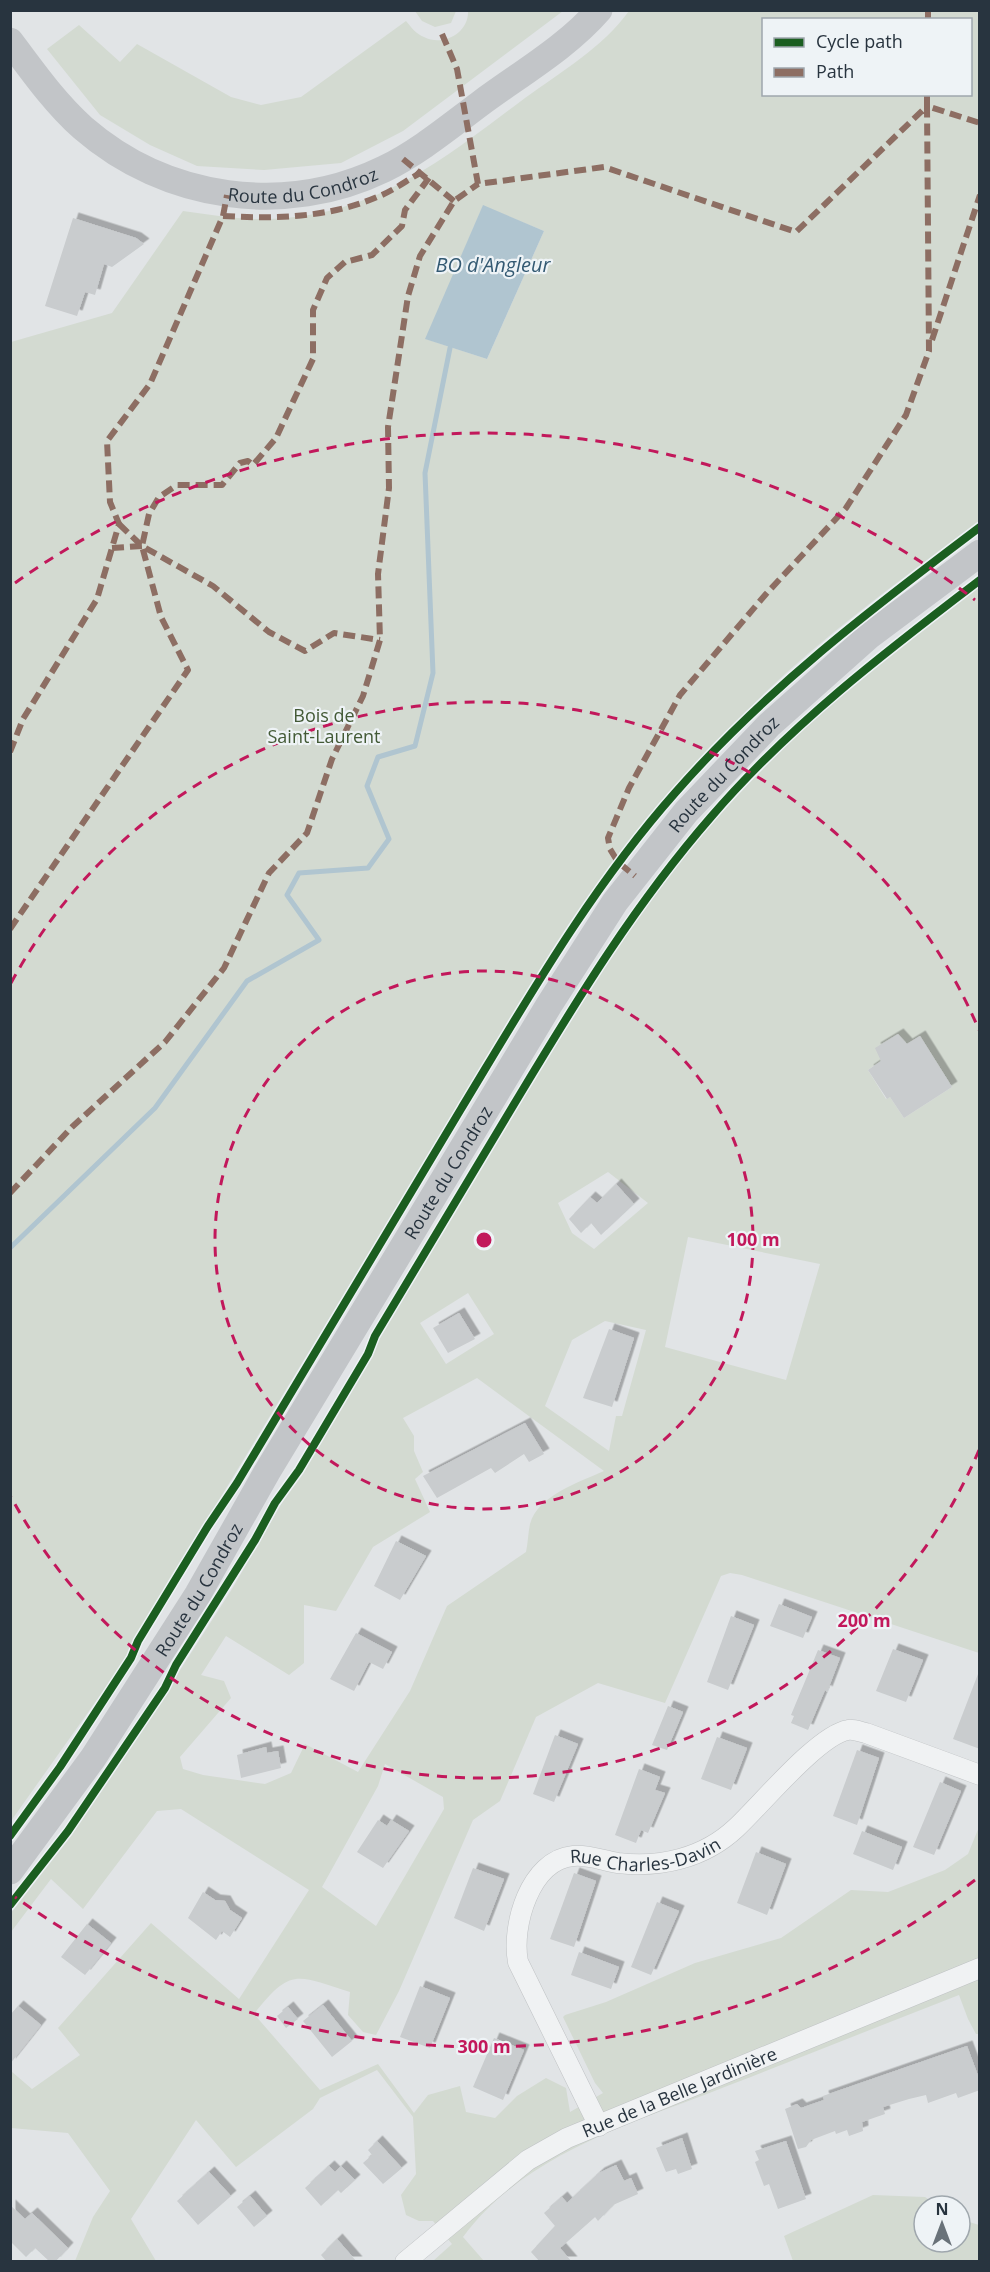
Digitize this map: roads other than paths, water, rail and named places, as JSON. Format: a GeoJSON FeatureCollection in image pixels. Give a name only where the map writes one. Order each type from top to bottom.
{"type":"FeatureCollection","features":[{"type":"Feature","properties":{"kind":"main road","name":"Route du Condroz"},"geometry":{"type":"LineString","coordinates":[[10,41],[37,77],[81,126],[120,156],[173,182],[227,195],[285,196],[338,187],[403,159],[554,50],[599,10]]}},
{"type":"Feature","properties":{"kind":"main road","name":"Route du Condroz"},"geometry":{"type":"LineString","coordinates":[[10,1870],[80,1777],[198,1594],[267,1472],[549,1005],[615,903],[693,805],[769,725],[848,654],[980,553]]}},
{"type":"Feature","properties":{"kind":"street","name":"Rue Charles-Davin"},"geometry":{"type":"LineString","coordinates":[[599,2126],[518,1962],[516,1936],[521,1917],[540,1874],[555,1861],[574,1856],[633,1865],[656,1864],[698,1854],[735,1830],[810,1755],[833,1737],[849,1729],[866,1733],[980,1775]]}},
{"type":"Feature","properties":{"kind":"street","name":"Rue de la Belle Jardinière"},"geometry":{"type":"LineString","coordinates":[[405,2262],[528,2160],[567,2138],[980,1968]]}},
{"type":"Feature","properties":{"kind":"water","name":"BO d'Angleur"},"geometry":{"type":"Polygon","coordinates":[[[483,205],[544,231],[487,359],[425,339],[483,205]]]}},
{"type":"Feature","properties":{"kind":"waterway"},"geometry":{"type":"LineString","coordinates":[[10,1248],[155,1108],[247,981],[319,940],[287,895],[299,873],[368,868],[389,839],[367,786],[378,757],[415,746],[433,673],[425,473],[450,348]]}},
{"type":"Feature","properties":{"kind":"park label","name":"Bois de Saint-Laurent"},"geometry":{"type":"Point","coordinates":[324,725]}}]}
